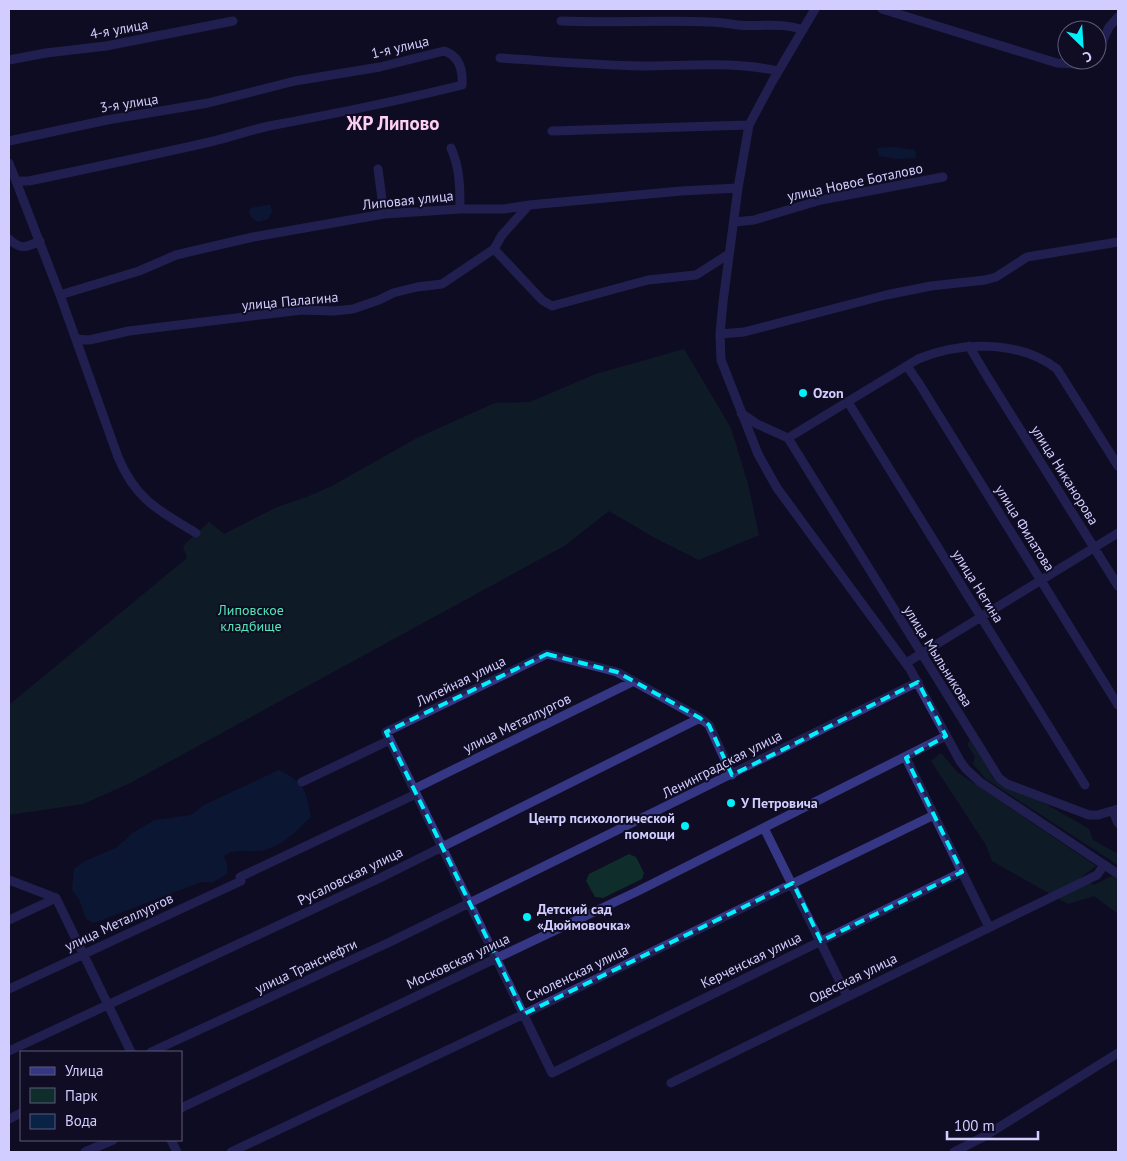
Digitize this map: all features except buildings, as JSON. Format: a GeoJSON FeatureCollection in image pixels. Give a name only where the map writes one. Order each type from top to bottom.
{"type":"FeatureCollection","features":[{"type":"Feature","properties":{"kind":"street"},"geometry":{"type":"LineString","coordinates":[[815,9],[749,125],[738,188],[738,221],[729,254],[720,334],[722,367],[766,469],[788,506],[906,663],[960,761],[973,776],[1118,874]]}},
{"type":"Feature","properties":{"kind":"street"},"geometry":{"type":"LineString","coordinates":[[882,9],[1057,63]]}},
{"type":"Feature","properties":{"kind":"street"},"geometry":{"type":"LineString","coordinates":[[1107,29],[1118,17]]}},
{"type":"Feature","properties":{"kind":"street","name":"4-я улица"},"geometry":{"type":"LineString","coordinates":[[9,60],[46,53],[106,46],[233,21]]}},
{"type":"Feature","properties":{"kind":"street"},"geometry":{"type":"LineString","coordinates":[[561,21],[609,23],[662,21],[789,26],[803,30]]}},
{"type":"Feature","properties":{"kind":"street","name":"1-я улица"},"geometry":{"type":"LineString","coordinates":[[16,181],[23,182],[48,177],[366,106],[399,101],[462,85],[462,68],[455,57],[444,51],[380,67],[295,81],[254,92]]}},
{"type":"Feature","properties":{"kind":"street"},"geometry":{"type":"LineString","coordinates":[[500,58],[610,65],[735,65],[778,71]]}},
{"type":"Feature","properties":{"kind":"street","name":"3-я улица"},"geometry":{"type":"LineString","coordinates":[[9,141],[107,120],[183,108],[254,92]]}},
{"type":"Feature","properties":{"kind":"street"},"geometry":{"type":"LineString","coordinates":[[552,130],[749,125]]}},
{"type":"Feature","properties":{"kind":"street"},"geometry":{"type":"LineString","coordinates":[[451,148],[455,157],[460,183],[460,209]]}},
{"type":"Feature","properties":{"kind":"street"},"geometry":{"type":"LineString","coordinates":[[9,163],[40,241],[127,478],[135,490],[149,503],[196,533]]}},
{"type":"Feature","properties":{"kind":"street"},"geometry":{"type":"LineString","coordinates":[[378,169],[384,214]]}},
{"type":"Feature","properties":{"kind":"street","name":"улица Новое Боталово"},"geometry":{"type":"LineString","coordinates":[[738,221],[754,220],[821,200],[943,177]]}},
{"type":"Feature","properties":{"kind":"street","name":"Липовая улица"},"geometry":{"type":"LineString","coordinates":[[60,295],[139,272],[185,253],[253,237],[384,214],[460,209],[504,209],[681,191],[738,188]]}},
{"type":"Feature","properties":{"kind":"street","name":"улица Палагина"},"geometry":{"type":"LineString","coordinates":[[76,339],[89,340],[129,331],[302,310],[334,311],[353,309],[393,293],[442,284],[494,249],[502,235],[529,205]]}},
{"type":"Feature","properties":{"kind":"street"},"geometry":{"type":"LineString","coordinates":[[9,238],[18,246],[28,247],[40,241]]}},
{"type":"Feature","properties":{"kind":"street"},"geometry":{"type":"LineString","coordinates":[[720,334],[733,333],[908,290],[985,280],[996,277],[1027,256],[1118,242]]}},
{"type":"Feature","properties":{"kind":"street"},"geometry":{"type":"LineString","coordinates":[[494,249],[542,300],[552,306],[648,280],[696,275],[729,254]]}},
{"type":"Feature","properties":{"kind":"street"},"geometry":{"type":"LineString","coordinates":[[741,413],[757,424],[788,438],[918,359],[935,352],[969,346],[1012,349],[1047,362],[1057,369],[1118,466]]}},
{"type":"Feature","properties":{"kind":"street","name":"улица Никанорова"},"geometry":{"type":"LineString","coordinates":[[969,346],[1118,586]]}},
{"type":"Feature","properties":{"kind":"street","name":"улица Филатова"},"geometry":{"type":"LineString","coordinates":[[907,366],[1118,705]]}},
{"type":"Feature","properties":{"kind":"street","name":"улица Негина"},"geometry":{"type":"LineString","coordinates":[[848,402],[1085,785]]}},
{"type":"Feature","properties":{"kind":"street"},"geometry":{"type":"LineString","coordinates":[[748,429],[757,424]]}},
{"type":"Feature","properties":{"kind":"street","name":"улица Мыльникова"},"geometry":{"type":"LineString","coordinates":[[788,438],[998,778],[1007,784],[1083,813],[1098,816],[1116,810]]}},
{"type":"Feature","properties":{"kind":"street"},"geometry":{"type":"LineString","coordinates":[[906,663],[1118,533]]}},
{"type":"Feature","properties":{"kind":"street","name":"Литейная улица"},"geometry":{"type":"LineString","coordinates":[[302,782],[547,654],[617,672],[632,682]]}},
{"type":"Feature","properties":{"kind":"street"},"geometry":{"type":"LineString","coordinates":[[632,682],[700,718],[709,725],[732,774]]}},
{"type":"Feature","properties":{"kind":"street","name":"улица Металлургов"},"geometry":{"type":"LineString","coordinates":[[9,989],[241,879],[632,682]]}},
{"type":"Feature","properties":{"kind":"street","name":"Ленинградская улица"},"geometry":{"type":"LineString","coordinates":[[471,903],[918,682]]}},
{"type":"Feature","properties":{"kind":"street","name":"Русаловская улица"},"geometry":{"type":"LineString","coordinates":[[9,1051],[442,847],[700,718]]}},
{"type":"Feature","properties":{"kind":"street"},"geometry":{"type":"LineString","coordinates":[[388,736],[524,1014]]}},
{"type":"Feature","properties":{"kind":"street","name":"Московская улица"},"geometry":{"type":"LineString","coordinates":[[182,1108],[638,892],[906,758],[946,736]]}},
{"type":"Feature","properties":{"kind":"street"},"geometry":{"type":"LineString","coordinates":[[906,758],[989,927]]}},
{"type":"Feature","properties":{"kind":"street"},"geometry":{"type":"LineString","coordinates":[[1116,810],[1118,823]]}},
{"type":"Feature","properties":{"kind":"street","name":"Смоленская улица"},"geometry":{"type":"LineString","coordinates":[[231,1152],[524,1014],[934,815]]}},
{"type":"Feature","properties":{"kind":"street"},"geometry":{"type":"LineString","coordinates":[[764,828],[847,996]]}},
{"type":"Feature","properties":{"kind":"street","name":"Одесская улица"},"geometry":{"type":"LineString","coordinates":[[671,1083],[1097,875],[1104,865]]}},
{"type":"Feature","properties":{"kind":"street","name":"Керченская улица"},"geometry":{"type":"LineString","coordinates":[[524,1014],[552,1073],[962,872]]}},
{"type":"Feature","properties":{"kind":"street"},"geometry":{"type":"LineString","coordinates":[[9,880],[56,898],[131,1051]]}},
{"type":"Feature","properties":{"kind":"street"},"geometry":{"type":"LineString","coordinates":[[9,920],[56,898]]}},
{"type":"Feature","properties":{"kind":"street","name":"улица Транснефти"},"geometry":{"type":"LineString","coordinates":[[153,1051],[471,903]]}},
{"type":"Feature","properties":{"kind":"street"},"geometry":{"type":"LineString","coordinates":[[954,1152],[1016,1117],[1118,1053]]}},
{"type":"Feature","properties":{"kind":"street"},"geometry":{"type":"LineString","coordinates":[[85,1152],[111,1141]]}},
{"type":"Feature","properties":{"kind":"highlighted area"},"geometry":{"type":"Polygon","coordinates":[[[547,654],[617,672],[700,718],[709,725],[732,775],[918,682],[946,736],[906,758],[962,872],[821,941],[793,883],[524,1014],[386,732],[547,654]]]}},
{"type":"Feature","properties":{"kind":"green space","name":"Липовское кладбище"},"geometry":{"type":"Polygon","coordinates":[[[684,349],[731,428],[748,484],[759,535],[699,560],[655,538],[609,511],[564,546],[130,783],[83,804],[9,815],[9,705],[187,558],[183,546],[209,522],[224,534],[277,507],[332,486],[417,438],[495,403],[530,402],[596,374],[684,349]]]}},
{"type":"Feature","properties":{"kind":"green space"},"geometry":{"type":"Polygon","coordinates":[[[970,740],[995,781],[1046,804],[1089,829],[1093,840],[1118,854],[1118,865],[986,779],[973,764],[975,757],[967,744],[970,740]]]}},
{"type":"Feature","properties":{"kind":"green space"},"geometry":{"type":"Polygon","coordinates":[[[941,753],[957,772],[1096,866],[1080,878],[1094,885],[1112,876],[1118,880],[1118,914],[1094,896],[1068,904],[992,861],[986,845],[931,761],[941,753]]]}},
{"type":"Feature","properties":{"kind":"green space"},"geometry":{"type":"Polygon","coordinates":[[[629,854],[636,857],[644,873],[642,879],[603,898],[595,897],[586,881],[589,874],[629,854]]]}},
{"type":"Feature","properties":{"kind":"water"},"geometry":{"type":"Polygon","coordinates":[[[894,147],[915,150],[916,158],[897,159],[879,156],[877,148],[894,147]]]}},
{"type":"Feature","properties":{"kind":"water"},"geometry":{"type":"Polygon","coordinates":[[[270,205],[272,211],[268,219],[258,222],[251,217],[249,211],[251,208],[270,205]]]}},
{"type":"Feature","properties":{"kind":"water"},"geometry":{"type":"Polygon","coordinates":[[[279,770],[299,783],[305,793],[311,817],[287,839],[266,850],[236,851],[224,856],[227,864],[227,874],[213,882],[201,882],[94,923],[86,919],[79,899],[72,890],[74,869],[85,861],[116,848],[134,832],[155,820],[191,815],[204,805],[279,770]]]}},
{"type":"Feature","properties":{"kind":"place","name":"Ozon"},"geometry":{"type":"Point","coordinates":[803,393]}},
{"type":"Feature","properties":{"kind":"place","name":"У Петровича"},"geometry":{"type":"Point","coordinates":[731,803]}},
{"type":"Feature","properties":{"kind":"place","name":"Центр психологической помощи"},"geometry":{"type":"Point","coordinates":[685,826]}},
{"type":"Feature","properties":{"kind":"place","name":"Детский сад «Дюймовочка»"},"geometry":{"type":"Point","coordinates":[527,917]}},
{"type":"Feature","properties":{"kind":"district","name":"ЖР Липово"},"geometry":{"type":"Point","coordinates":[393,123]}}]}
